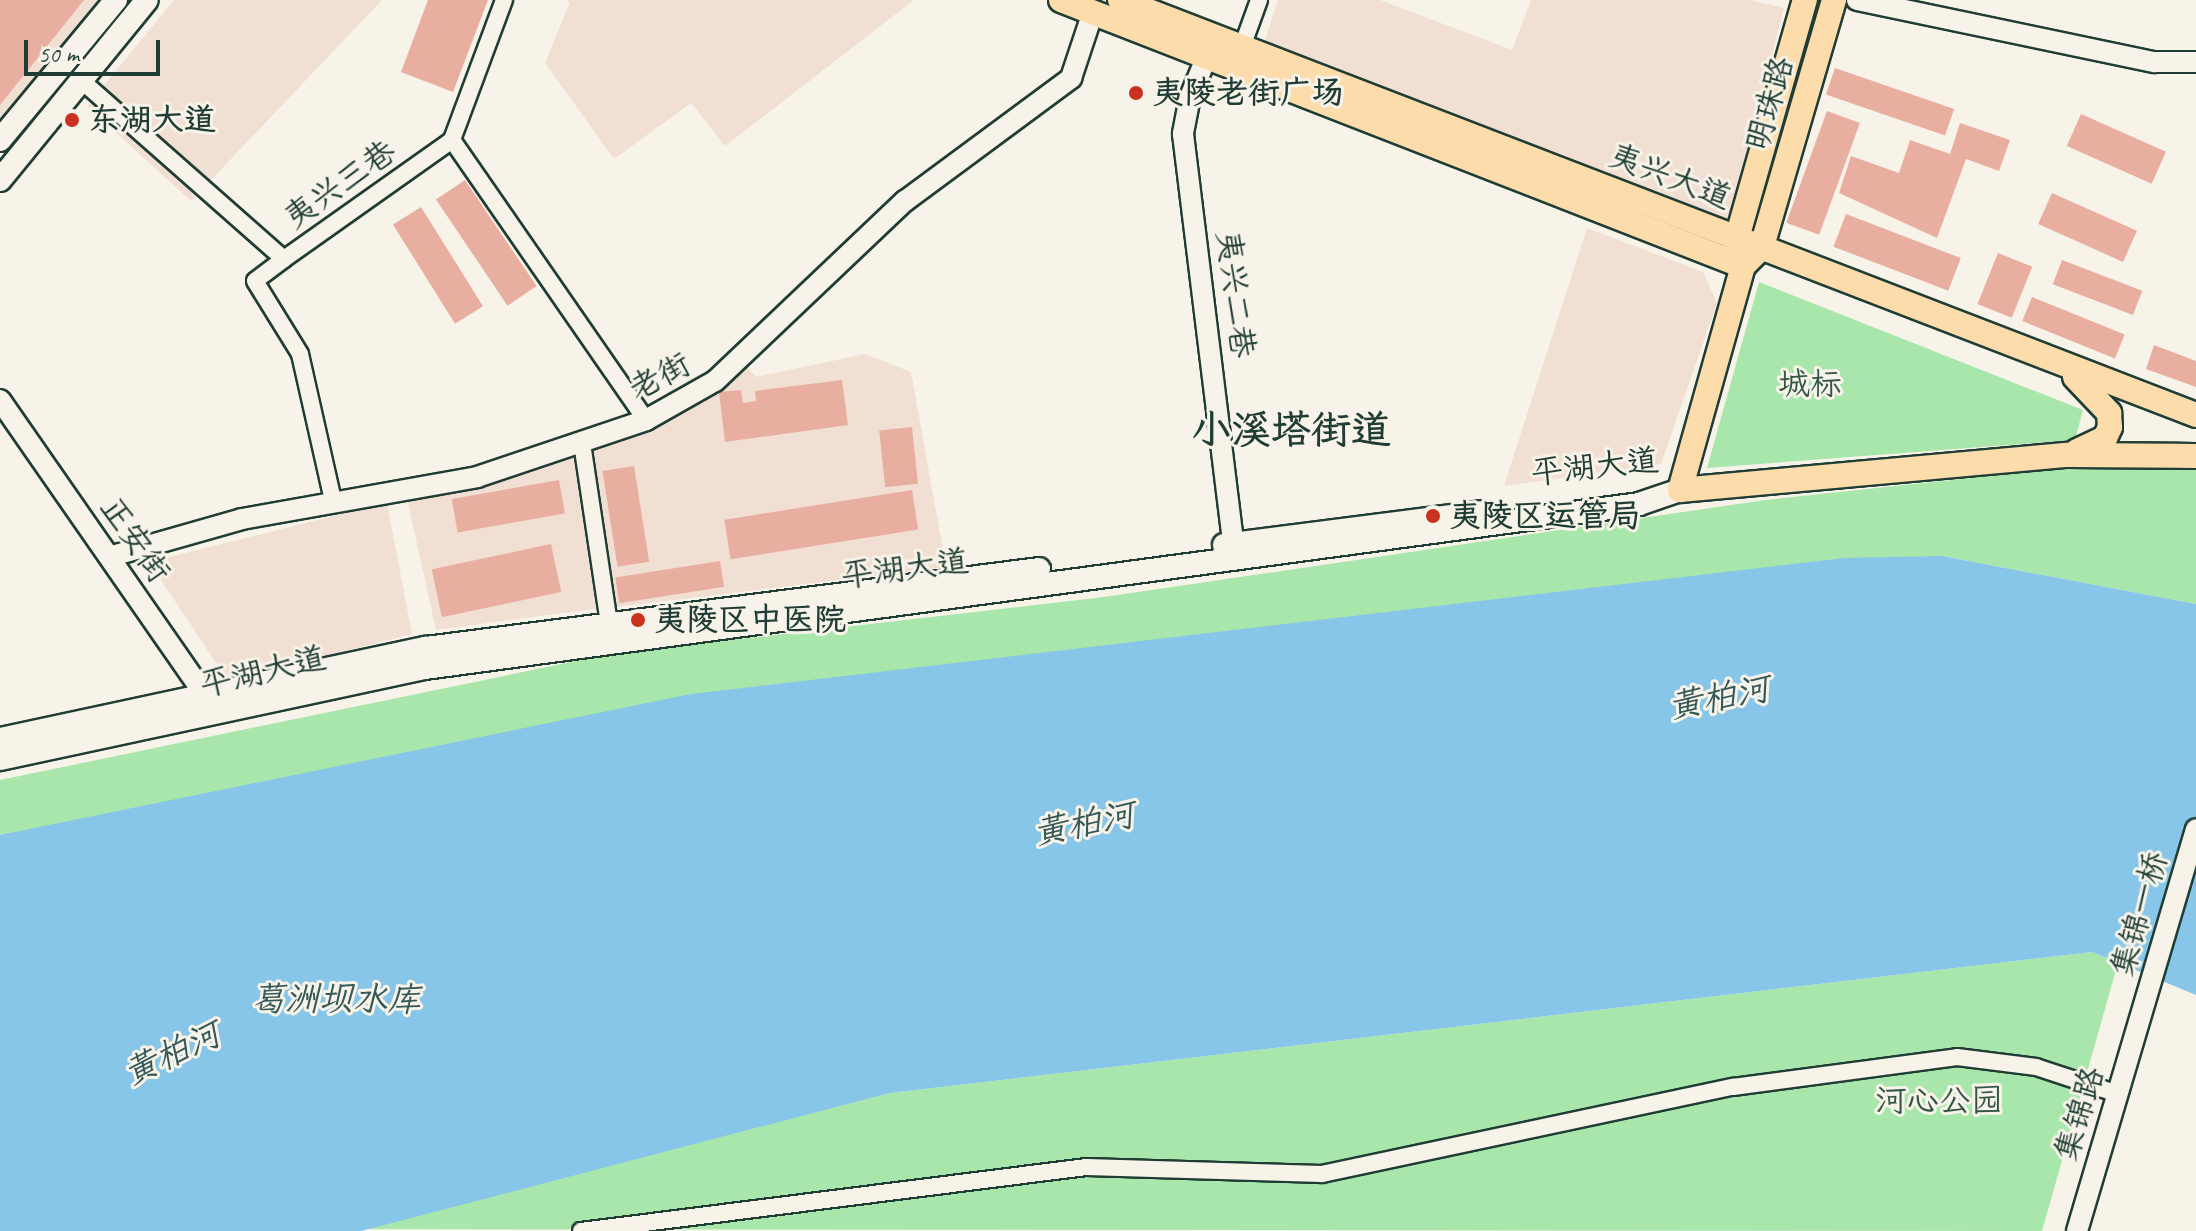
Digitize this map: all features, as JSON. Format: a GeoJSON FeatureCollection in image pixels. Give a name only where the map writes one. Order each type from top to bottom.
{"type":"FeatureCollection","features":[{"type":"Feature","properties":{"kind":"main road"},"geometry":{"type":"LineString","coordinates":[[0,140],[116,0]]}},
{"type":"Feature","properties":{"kind":"main road"},"geometry":{"type":"LineString","coordinates":[[0,180],[147,0]]}},
{"type":"Feature","properties":{"kind":"main road","name":"夷兴大道"},"geometry":{"type":"LineString","coordinates":[[1061,0],[1743,266]]}},
{"type":"Feature","properties":{"kind":"main road","name":"夷兴大道"},"geometry":{"type":"LineString","coordinates":[[1120,0],[1762,247],[2066,369],[2196,415]]}},
{"type":"Feature","properties":{"kind":"main road","name":"明珠路"},"geometry":{"type":"LineString","coordinates":[[1680,490],[1743,266],[1737,238],[1805,0]]}},
{"type":"Feature","properties":{"kind":"main road","name":"明珠路"},"geometry":{"type":"LineString","coordinates":[[1743,266],[1762,247],[1834,0]]}},
{"type":"Feature","properties":{"kind":"main road"},"geometry":{"type":"LineString","coordinates":[[2066,369],[2095,394],[2109,413],[2110,427],[2105,438],[2067,455]]}},
{"type":"Feature","properties":{"kind":"main road","name":"平湖大道"},"geometry":{"type":"LineString","coordinates":[[0,759],[426,648],[1680,490],[2067,455],[2196,456]]}},
{"type":"Feature","properties":{"kind":"main road","name":"平湖大道"},"geometry":{"type":"LineString","coordinates":[[0,739],[425,668],[1639,504],[1680,490]]}},
{"type":"Feature","properties":{"kind":"street"},"geometry":{"type":"LineString","coordinates":[[504,0],[452,140],[646,420]]}},
{"type":"Feature","properties":{"kind":"street"},"geometry":{"type":"LineString","coordinates":[[1242,47],[1259,0]]}},
{"type":"Feature","properties":{"kind":"street"},"geometry":{"type":"LineString","coordinates":[[1857,0],[2155,62],[2196,62]]}},
{"type":"Feature","properties":{"kind":"street","name":"老街"},"geometry":{"type":"LineString","coordinates":[[112,556],[242,519],[477,477],[646,420],[715,381],[905,201],[1071,78],[1093,12]]}},
{"type":"Feature","properties":{"kind":"street","name":"夷兴二巷"},"geometry":{"type":"LineString","coordinates":[[1207,56],[1190,97],[1183,134],[1233,544]]}},
{"type":"Feature","properties":{"kind":"street","name":"夷兴三巷"},"geometry":{"type":"LineString","coordinates":[[82,81],[284,259],[452,140]]}},
{"type":"Feature","properties":{"kind":"street"},"geometry":{"type":"LineString","coordinates":[[284,259],[255,281],[300,354],[333,501]]}},
{"type":"Feature","properties":{"kind":"street","name":"正安街"},"geometry":{"type":"LineString","coordinates":[[0,400],[112,556],[212,706]]}},
{"type":"Feature","properties":{"kind":"street"},"geometry":{"type":"LineString","coordinates":[[582,443],[609,624]]}},
{"type":"Feature","properties":{"kind":"street","name":"集锦一桥"},"geometry":{"type":"LineString","coordinates":[[2141,1015],[2196,829]]}},
{"type":"Feature","properties":{"kind":"street","name":"集锦路"},"geometry":{"type":"LineString","coordinates":[[2077,1231],[2141,1015]]}},
{"type":"Feature","properties":{"kind":"street"},"geometry":{"type":"LineString","coordinates":[[581,1231],[1086,1167],[1322,1174],[1733,1087],[1957,1057],[2036,1067],[2118,1094]]}},
{"type":"Feature","properties":{"kind":"shaded area"},"geometry":{"type":"Polygon","coordinates":[[[0,0],[101,0],[0,122],[0,0]]]}},
{"type":"Feature","properties":{"kind":"shaded area"},"geometry":{"type":"Polygon","coordinates":[[[174,0],[382,0],[191,201],[87,106],[174,0]]]}},
{"type":"Feature","properties":{"kind":"shaded area"},"geometry":{"type":"Polygon","coordinates":[[[566,0],[914,0],[725,146],[691,103],[614,159],[545,63],[570,2],[566,0]]]}},
{"type":"Feature","properties":{"kind":"shaded area"},"geometry":{"type":"Polygon","coordinates":[[[1278,0],[1380,0],[1512,50],[1531,0],[1750,0],[1784,8],[1729,220],[1264,43],[1278,0]]]}},
{"type":"Feature","properties":{"kind":"shaded area"},"geometry":{"type":"Polygon","coordinates":[[[1587,228],[1703,272],[1717,303],[1661,464],[1504,486],[1587,228]]]}},
{"type":"Feature","properties":{"kind":"shaded area"},"geometry":{"type":"Polygon","coordinates":[[[865,354],[911,372],[946,567],[616,607],[591,450],[652,424],[744,363],[756,377],[865,354]]]}},
{"type":"Feature","properties":{"kind":"shaded area"},"geometry":{"type":"Polygon","coordinates":[[[576,454],[600,608],[436,630],[407,498],[576,454]]]}},
{"type":"Feature","properties":{"kind":"shaded area"},"geometry":{"type":"Polygon","coordinates":[[[387,503],[412,634],[228,681],[149,562],[387,503]]]}},
{"type":"Feature","properties":{"kind":"green space","name":"城标"},"geometry":{"type":"Polygon","coordinates":[[[1759,282],[2083,410],[2075,440],[1707,468],[1759,282]]]}},
{"type":"Feature","properties":{"kind":"green space"},"geometry":{"type":"Polygon","coordinates":[[[2111,463],[2196,469],[2196,604],[1942,556],[0,835],[0,780],[610,654],[1104,597],[1765,500],[2111,463]]]}},
{"type":"Feature","properties":{"kind":"green space","name":"河心公园"},"geometry":{"type":"Polygon","coordinates":[[[2092,952],[2118,963],[2042,1231],[361,1229],[890,1093],[2092,952]]]}},
{"type":"Feature","properties":{"kind":"water","name":"葛洲坝水库"},"geometry":{"type":"Polygon","coordinates":[[[1942,556],[2196,604],[2196,995],[2092,952],[890,1093],[361,1231],[0,1231],[0,835],[691,694],[1844,558],[1942,556]]]}},
{"type":"Feature","properties":{"kind":"building"},"geometry":{"type":"Polygon","coordinates":[[[0,0],[84,0],[0,105],[0,0]]]}},
{"type":"Feature","properties":{"kind":"building"},"geometry":{"type":"Polygon","coordinates":[[[428,0],[488,0],[453,92],[401,72],[428,0]]]}},
{"type":"Feature","properties":{"kind":"building"},"geometry":{"type":"Polygon","coordinates":[[[1835,68],[1954,109],[1945,135],[1826,94],[1835,68]]]}},
{"type":"Feature","properties":{"kind":"building"},"geometry":{"type":"Polygon","coordinates":[[[1827,111],[1860,123],[1819,235],[1786,223],[1827,111]]]}},
{"type":"Feature","properties":{"kind":"building"},"geometry":{"type":"Polygon","coordinates":[[[2081,114],[2166,152],[2152,184],[2067,146],[2081,114]]]}},
{"type":"Feature","properties":{"kind":"building"},"geometry":{"type":"Polygon","coordinates":[[[1960,123],[2010,140],[1999,171],[1966,159],[1937,238],[1839,193],[1851,156],[1899,173],[1910,140],[1950,154],[1960,123]]]}},
{"type":"Feature","properties":{"kind":"building"},"geometry":{"type":"Polygon","coordinates":[[[465,180],[537,286],[508,306],[436,200],[465,180]]]}},
{"type":"Feature","properties":{"kind":"building"},"geometry":{"type":"Polygon","coordinates":[[[2052,193],[2137,231],[2123,262],[2038,224],[2052,193]]]}},
{"type":"Feature","properties":{"kind":"building"},"geometry":{"type":"Polygon","coordinates":[[[421,207],[483,306],[455,324],[393,224],[421,207]]]}},
{"type":"Feature","properties":{"kind":"building"},"geometry":{"type":"Polygon","coordinates":[[[1846,214],[1961,258],[1948,291],[1833,247],[1846,214]]]}},
{"type":"Feature","properties":{"kind":"building"},"geometry":{"type":"Polygon","coordinates":[[[1998,253],[2032,267],[2012,318],[1977,304],[1998,253]]]}},
{"type":"Feature","properties":{"kind":"building"},"geometry":{"type":"Polygon","coordinates":[[[2062,260],[2142,291],[2133,315],[2053,284],[2062,260]]]}},
{"type":"Feature","properties":{"kind":"building"},"geometry":{"type":"Polygon","coordinates":[[[2032,297],[2125,334],[2115,359],[2022,321],[2032,297]]]}},
{"type":"Feature","properties":{"kind":"building"},"geometry":{"type":"Polygon","coordinates":[[[2154,345],[2196,361],[2196,387],[2146,369],[2154,345]]]}},
{"type":"Feature","properties":{"kind":"building"},"geometry":{"type":"Polygon","coordinates":[[[842,380],[848,425],[725,442],[719,392],[741,390],[743,403],[756,401],[755,391],[842,380]]]}},
{"type":"Feature","properties":{"kind":"building"},"geometry":{"type":"Polygon","coordinates":[[[912,427],[918,484],[885,487],[879,430],[912,427]]]}},
{"type":"Feature","properties":{"kind":"building"},"geometry":{"type":"Polygon","coordinates":[[[634,466],[649,562],[618,567],[602,471],[634,466]]]}},
{"type":"Feature","properties":{"kind":"building"},"geometry":{"type":"Polygon","coordinates":[[[559,480],[565,513],[458,532],[452,499],[559,480]]]}},
{"type":"Feature","properties":{"kind":"building"},"geometry":{"type":"Polygon","coordinates":[[[912,490],[918,530],[731,559],[724,520],[912,490]]]}},
{"type":"Feature","properties":{"kind":"building"},"geometry":{"type":"Polygon","coordinates":[[[551,544],[561,592],[442,617],[432,569],[551,544]]]}},
{"type":"Feature","properties":{"kind":"building"},"geometry":{"type":"Polygon","coordinates":[[[720,561],[724,587],[619,603],[615,578],[720,561]]]}},
{"type":"Feature","properties":{"kind":"place","name":"夷陵老街广场"},"geometry":{"type":"Point","coordinates":[1136,93]}},
{"type":"Feature","properties":{"kind":"place","name":"东湖大道"},"geometry":{"type":"Point","coordinates":[72,120]}},
{"type":"Feature","properties":{"kind":"place","name":"夷陵区运管局"},"geometry":{"type":"Point","coordinates":[1433,516]}},
{"type":"Feature","properties":{"kind":"place","name":"夷陵区中医院"},"geometry":{"type":"Point","coordinates":[638,620]}},
{"type":"Feature","properties":{"kind":"district","name":"小溪塔街道"},"geometry":{"type":"Point","coordinates":[1291,430]}},
{"type":"Feature","properties":{"kind":"water label","name":"黄柏河"},"geometry":{"type":"Point","coordinates":[1719,697]}},
{"type":"Feature","properties":{"kind":"water label","name":"黄柏河"},"geometry":{"type":"Point","coordinates":[1084,823]}},
{"type":"Feature","properties":{"kind":"water label","name":"黄柏河"},"geometry":{"type":"Point","coordinates":[172,1053]}}]}
